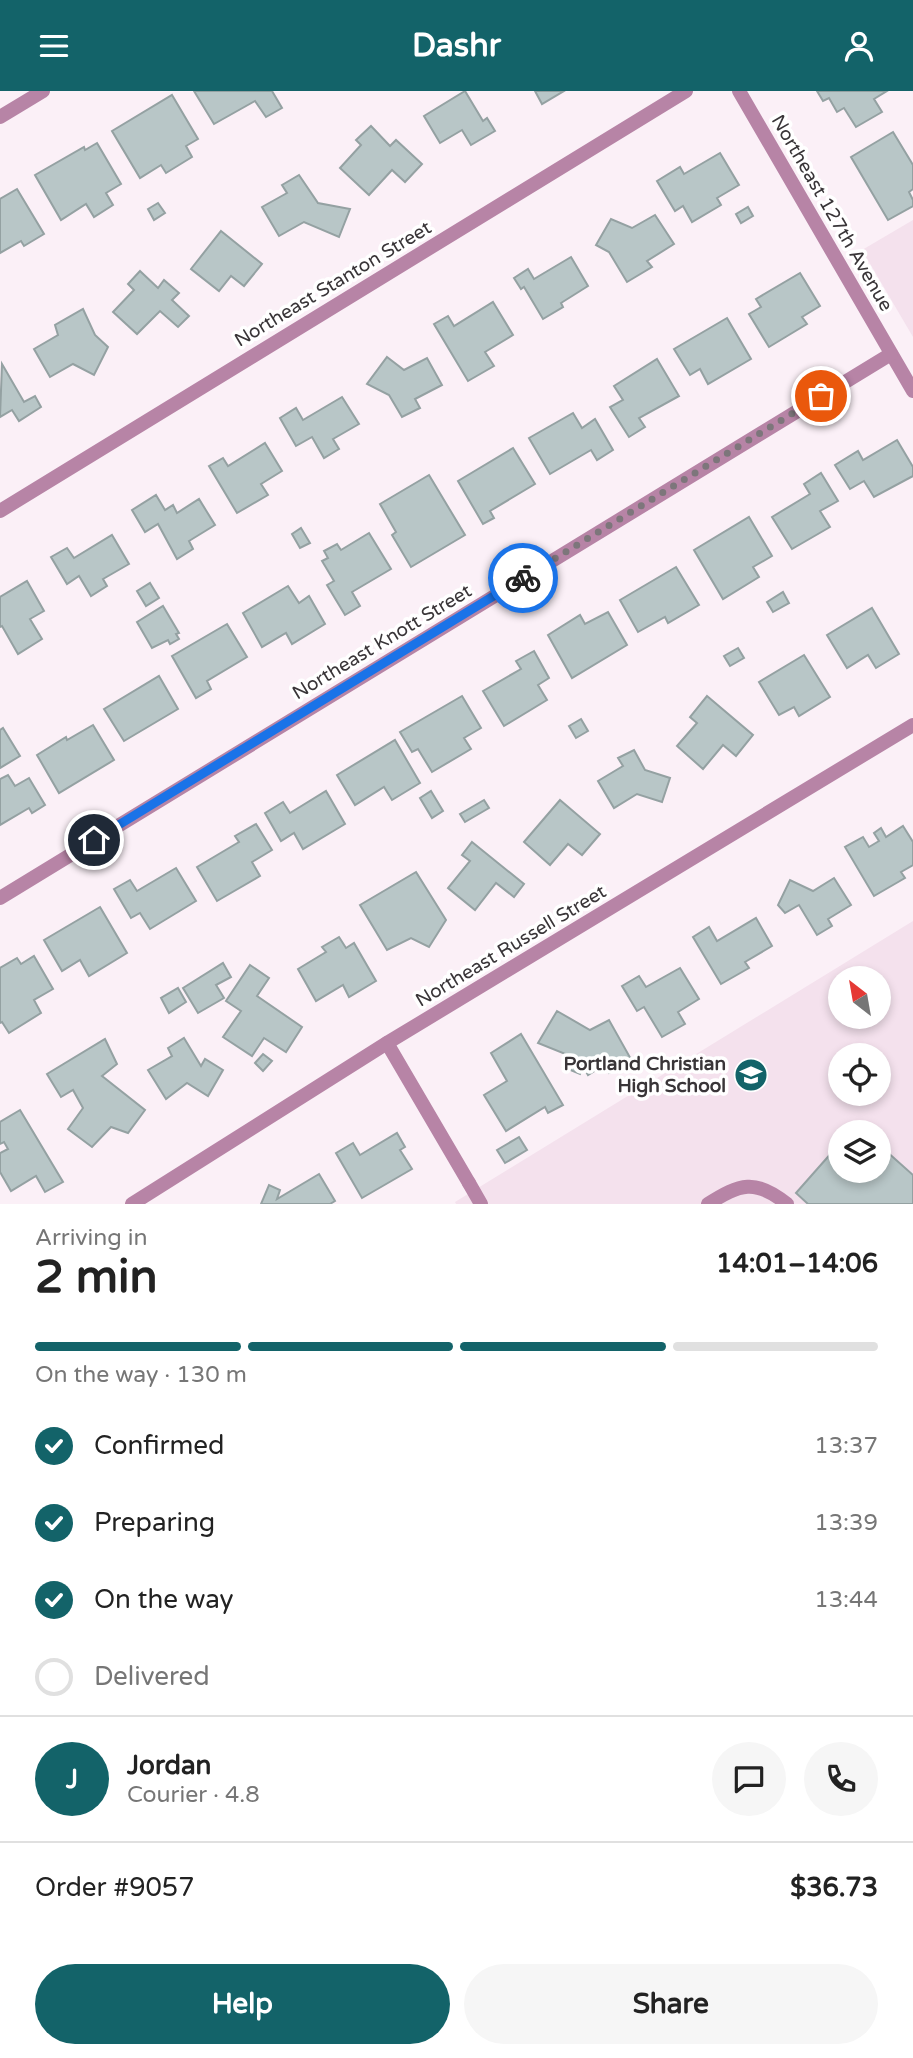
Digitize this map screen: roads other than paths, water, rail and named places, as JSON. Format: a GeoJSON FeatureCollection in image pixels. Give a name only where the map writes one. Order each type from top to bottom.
{"type":"FeatureCollection","features":[{"type":"Feature","properties":{"kind":"street"},"geometry":{"type":"LineString","coordinates":[[0,117],[43,91]]}},
{"type":"Feature","properties":{"kind":"street","name":"Northeast Stanton Street"},"geometry":{"type":"LineString","coordinates":[[0,511],[686,91]]}},
{"type":"Feature","properties":{"kind":"street","name":"Northeast 127th Avenue"},"geometry":{"type":"LineString","coordinates":[[739,91],[913,391]]}},
{"type":"Feature","properties":{"kind":"street","name":"Northeast Knott Street"},"geometry":{"type":"LineString","coordinates":[[0,898],[891,353]]}},
{"type":"Feature","properties":{"kind":"street","name":"Northeast Russell Street"},"geometry":{"type":"LineString","coordinates":[[132,1204],[387,1043],[913,725]]}},
{"type":"Feature","properties":{"kind":"street"},"geometry":{"type":"LineString","coordinates":[[387,1043],[481,1204]]}},
{"type":"Feature","properties":{"kind":"street"},"geometry":{"type":"LineString","coordinates":[[708,1204],[736,1189],[757,1186],[787,1204]]}},
{"type":"Feature","properties":{"kind":"place","name":"Portland Christian High School"},"geometry":{"type":"Point","coordinates":[751,1075]}}]}
